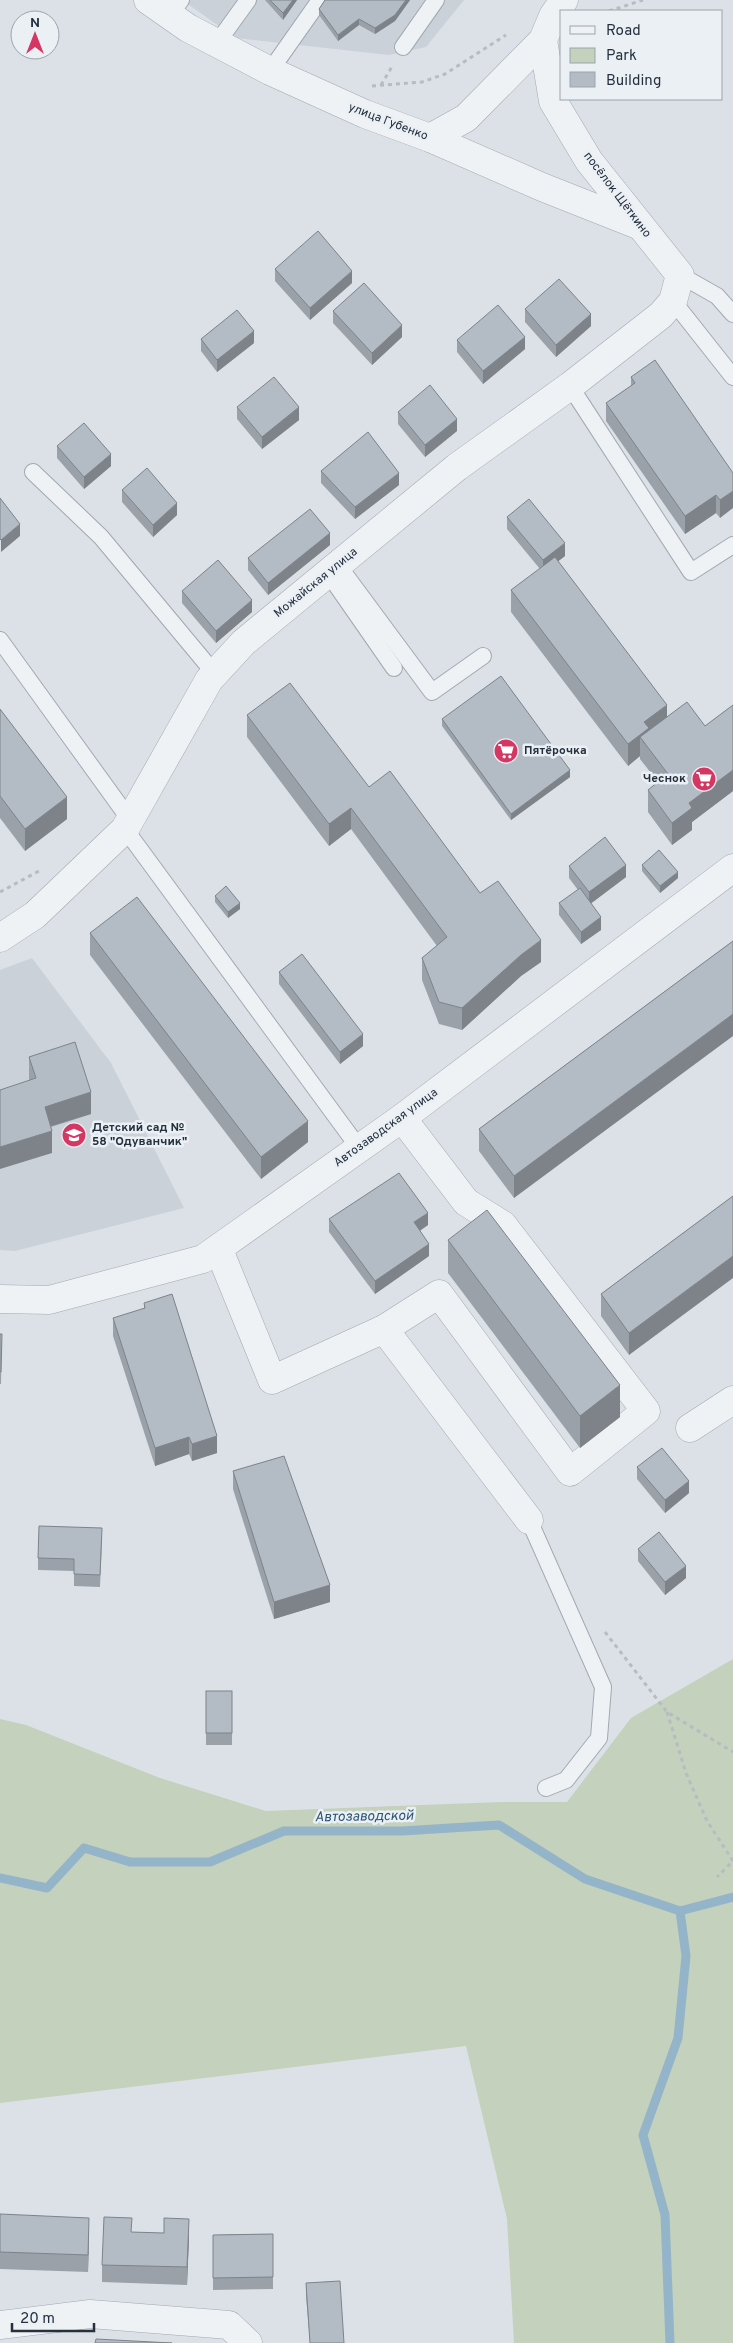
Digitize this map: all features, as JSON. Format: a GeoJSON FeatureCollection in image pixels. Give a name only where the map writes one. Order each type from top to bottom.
{"type":"FeatureCollection","features":[{"type":"Feature","properties":{"kind":"street","name":"посёлок Щёткино"},"geometry":{"type":"LineString","coordinates":[[564,0],[552,16],[543,40],[553,101],[589,161],[680,275]]}},
{"type":"Feature","properties":{"kind":"street","name":"улица Губенко"},"geometry":{"type":"LineString","coordinates":[[166,5],[217,43],[270,72],[365,114],[430,138],[542,187],[638,224]]}},
{"type":"Feature","properties":{"kind":"street"},"geometry":{"type":"LineString","coordinates":[[430,138],[466,118],[543,40]]}},
{"type":"Feature","properties":{"kind":"street","name":"Можайская улица"},"geometry":{"type":"LineString","coordinates":[[0,938],[34,915],[127,824],[189,712],[215,674],[244,642],[337,576],[457,467],[570,386],[661,315],[673,301],[680,275]]}},
{"type":"Feature","properties":{"kind":"street","name":"Автозаводская улица"},"geometry":{"type":"LineString","coordinates":[[0,1298],[49,1300],[203,1259],[219,1250],[402,1118],[733,868]]}},
{"type":"Feature","properties":{"kind":"street"},"geometry":{"type":"LineString","coordinates":[[219,1250],[272,1380],[384,1329],[438,1294],[570,1472],[646,1412],[503,1225],[466,1202],[402,1118]]}},
{"type":"Feature","properties":{"kind":"street"},"geometry":{"type":"LineString","coordinates":[[384,1329],[528,1520]]}},
{"type":"Feature","properties":{"kind":"street"},"geometry":{"type":"LineString","coordinates":[[690,1428],[716,1409],[733,1400]]}},
{"type":"Feature","properties":{"kind":"street"},"geometry":{"type":"LineString","coordinates":[[0,2325],[90,2314],[229,2325],[248,2343]]}},
{"type":"Feature","properties":{"kind":"lane"},"geometry":{"type":"LineString","coordinates":[[217,43],[248,0]]}},
{"type":"Feature","properties":{"kind":"lane"},"geometry":{"type":"LineString","coordinates":[[270,72],[320,0]]}},
{"type":"Feature","properties":{"kind":"lane"},"geometry":{"type":"LineString","coordinates":[[403,47],[436,0]]}},
{"type":"Feature","properties":{"kind":"lane"},"geometry":{"type":"LineString","coordinates":[[680,275],[717,296],[733,314]]}},
{"type":"Feature","properties":{"kind":"lane"},"geometry":{"type":"LineString","coordinates":[[673,301],[733,377]]}},
{"type":"Feature","properties":{"kind":"lane"},"geometry":{"type":"LineString","coordinates":[[570,386],[691,572],[733,545]]}},
{"type":"Feature","properties":{"kind":"lane"},"geometry":{"type":"LineString","coordinates":[[33,472],[101,537],[215,674]]}},
{"type":"Feature","properties":{"kind":"lane"},"geometry":{"type":"LineString","coordinates":[[337,576],[432,692],[483,656]]}},
{"type":"Feature","properties":{"kind":"lane"},"geometry":{"type":"LineString","coordinates":[[337,576],[394,668]]}},
{"type":"Feature","properties":{"kind":"lane"},"geometry":{"type":"LineString","coordinates":[[0,640],[127,824],[360,1148]]}},
{"type":"Feature","properties":{"kind":"lane"},"geometry":{"type":"LineString","coordinates":[[528,1520],[603,1687],[599,1738],[566,1780],[546,1788]]}},
{"type":"Feature","properties":{"kind":"path"},"geometry":{"type":"LineString","coordinates":[[612,10],[643,0]]}},
{"type":"Feature","properties":{"kind":"path"},"geometry":{"type":"LineString","coordinates":[[362,86],[422,82],[445,74],[508,34]]}},
{"type":"Feature","properties":{"kind":"path"},"geometry":{"type":"LineString","coordinates":[[365,114],[403,47]]}},
{"type":"Feature","properties":{"kind":"path"},"geometry":{"type":"LineString","coordinates":[[603,1629],[667,1712],[686,1774],[707,1821],[732,1861],[717,1877]]}},
{"type":"Feature","properties":{"kind":"path"},"geometry":{"type":"LineString","coordinates":[[667,1712],[733,1752]]}},
{"type":"Feature","properties":{"kind":"shaded area"},"geometry":{"type":"Polygon","coordinates":[[[182,0],[464,0],[426,47],[389,55],[236,38],[182,0]]]}},
{"type":"Feature","properties":{"kind":"shaded area","name":"Детский сад № 58 \"Одуванчик\""},"geometry":{"type":"Polygon","coordinates":[[[32,958],[111,1063],[184,1208],[15,1251],[0,1250],[0,970],[32,958]]]}},
{"type":"Feature","properties":{"kind":"green space"},"geometry":{"type":"Polygon","coordinates":[[[733,1659],[733,2343],[514,2343],[507,2219],[466,2046],[0,2103],[0,1719],[26,1725],[160,1778],[266,1811],[501,1802],[567,1802],[631,1718],[733,1659]]]}},
{"type":"Feature","properties":{"kind":"building"},"geometry":{"type":"Polygon","coordinates":[[[270,0],[293,0],[283,13],[270,0]]]}},
{"type":"Feature","properties":{"kind":"building"},"geometry":{"type":"Polygon","coordinates":[[[325,0],[406,0],[395,15],[375,28],[359,19],[338,35],[319,9],[325,0]]]}},
{"type":"Feature","properties":{"kind":"building"},"geometry":{"type":"Polygon","coordinates":[[[318,231],[352,271],[310,308],[275,269],[318,231]]]}},
{"type":"Feature","properties":{"kind":"building"},"geometry":{"type":"Polygon","coordinates":[[[559,279],[591,314],[556,345],[525,309],[559,279]]]}},
{"type":"Feature","properties":{"kind":"building"},"geometry":{"type":"Polygon","coordinates":[[[364,283],[402,325],[372,353],[333,311],[364,283]]]}},
{"type":"Feature","properties":{"kind":"building"},"geometry":{"type":"Polygon","coordinates":[[[498,305],[525,337],[483,371],[457,340],[498,305]]]}},
{"type":"Feature","properties":{"kind":"building"},"geometry":{"type":"Polygon","coordinates":[[[237,310],[254,331],[217,360],[201,339],[237,310]]]}},
{"type":"Feature","properties":{"kind":"building"},"geometry":{"type":"Polygon","coordinates":[[[655,360],[733,473],[733,491],[720,500],[716,495],[685,516],[606,403],[635,383],[631,377],[655,360]]]}},
{"type":"Feature","properties":{"kind":"building"},"geometry":{"type":"Polygon","coordinates":[[[274,377],[299,407],[262,437],[237,407],[274,377]]]}},
{"type":"Feature","properties":{"kind":"building"},"geometry":{"type":"Polygon","coordinates":[[[430,385],[457,419],[425,445],[398,412],[430,385]]]}},
{"type":"Feature","properties":{"kind":"building"},"geometry":{"type":"Polygon","coordinates":[[[84,423],[111,454],[84,477],[57,446],[84,423]]]}},
{"type":"Feature","properties":{"kind":"building"},"geometry":{"type":"Polygon","coordinates":[[[368,432],[399,473],[355,507],[321,471],[368,432]]]}},
{"type":"Feature","properties":{"kind":"building"},"geometry":{"type":"Polygon","coordinates":[[[147,468],[177,503],[153,525],[122,490],[147,468]]]}},
{"type":"Feature","properties":{"kind":"building"},"geometry":{"type":"Polygon","coordinates":[[[0,498],[20,524],[1,540],[0,539],[0,498]]]}},
{"type":"Feature","properties":{"kind":"building"},"geometry":{"type":"Polygon","coordinates":[[[529,499],[565,543],[543,560],[507,517],[529,499]]]}},
{"type":"Feature","properties":{"kind":"building"},"geometry":{"type":"Polygon","coordinates":[[[310,509],[330,533],[268,583],[248,558],[310,509]]]}},
{"type":"Feature","properties":{"kind":"building"},"geometry":{"type":"Polygon","coordinates":[[[555,557],[667,705],[644,722],[649,728],[628,744],[511,590],[555,557]]]}},
{"type":"Feature","properties":{"kind":"building"},"geometry":{"type":"Polygon","coordinates":[[[218,560],[252,600],[216,631],[182,591],[218,560]]]}},
{"type":"Feature","properties":{"kind":"building","name":"Пятёрочка"},"geometry":{"type":"Polygon","coordinates":[[[501,676],[570,770],[511,814],[442,719],[501,676]]]}},
{"type":"Feature","properties":{"kind":"building"},"geometry":{"type":"Polygon","coordinates":[[[290,683],[369,787],[390,771],[480,893],[498,881],[541,940],[521,955],[462,1008],[439,1002],[422,958],[447,937],[351,808],[329,824],[247,715],[290,683]]]}},
{"type":"Feature","properties":{"kind":"building"},"geometry":{"type":"Polygon","coordinates":[[[687,702],[705,726],[733,705],[733,770],[689,803],[692,808],[672,823],[648,790],[668,774],[640,737],[687,702]]]}},
{"type":"Feature","properties":{"kind":"building"},"geometry":{"type":"Polygon","coordinates":[[[0,709],[67,797],[25,829],[0,796],[0,709]]]}},
{"type":"Feature","properties":{"kind":"building"},"geometry":{"type":"Polygon","coordinates":[[[605,837],[626,865],[589,892],[569,866],[605,837]]]}},
{"type":"Feature","properties":{"kind":"building"},"geometry":{"type":"Polygon","coordinates":[[[659,850],[678,872],[660,886],[642,865],[659,850]]]}},
{"type":"Feature","properties":{"kind":"building"},"geometry":{"type":"Polygon","coordinates":[[[226,886],[240,903],[228,912],[215,896],[226,886]]]}},
{"type":"Feature","properties":{"kind":"building"},"geometry":{"type":"Polygon","coordinates":[[[580,888],[601,917],[581,932],[559,903],[580,888]]]}},
{"type":"Feature","properties":{"kind":"building"},"geometry":{"type":"Polygon","coordinates":[[[137,897],[308,1121],[261,1157],[90,933],[137,897]]]}},
{"type":"Feature","properties":{"kind":"building"},"geometry":{"type":"Polygon","coordinates":[[[733,941],[733,1014],[514,1176],[479,1129],[733,941]]]}},
{"type":"Feature","properties":{"kind":"building"},"geometry":{"type":"Polygon","coordinates":[[[302,954],[363,1034],[340,1052],[279,972],[302,954]]]}},
{"type":"Feature","properties":{"kind":"building"},"geometry":{"type":"Polygon","coordinates":[[[75,1042],[91,1092],[45,1107],[52,1131],[0,1147],[0,1090],[36,1078],[29,1057],[75,1042]]]}},
{"type":"Feature","properties":{"kind":"building"},"geometry":{"type":"Polygon","coordinates":[[[399,1173],[428,1213],[414,1222],[429,1244],[375,1281],[329,1219],[399,1173]]]}},
{"type":"Feature","properties":{"kind":"building"},"geometry":{"type":"Polygon","coordinates":[[[733,1196],[733,1256],[629,1333],[601,1294],[733,1196]]]}},
{"type":"Feature","properties":{"kind":"building"},"geometry":{"type":"Polygon","coordinates":[[[487,1210],[620,1385],[580,1416],[448,1240],[487,1210]]]}},
{"type":"Feature","properties":{"kind":"building"},"geometry":{"type":"Polygon","coordinates":[[[172,1294],[217,1436],[192,1444],[189,1437],[155,1448],[113,1318],[145,1308],[144,1303],[172,1294]]]}},
{"type":"Feature","properties":{"kind":"building"},"geometry":{"type":"Polygon","coordinates":[[[0,1334],[2,1334],[1,1372],[0,1372],[0,1334]]]}},
{"type":"Feature","properties":{"kind":"building"},"geometry":{"type":"Polygon","coordinates":[[[662,1448],[689,1481],[665,1500],[637,1467],[662,1448]]]}},
{"type":"Feature","properties":{"kind":"building"},"geometry":{"type":"Polygon","coordinates":[[[284,1456],[330,1585],[274,1602],[233,1471],[284,1456]]]}},
{"type":"Feature","properties":{"kind":"building"},"geometry":{"type":"Polygon","coordinates":[[[39,1526],[102,1528],[100,1575],[74,1574],[74,1559],[38,1558],[39,1526]]]}},
{"type":"Feature","properties":{"kind":"building"},"geometry":{"type":"Polygon","coordinates":[[[659,1532],[686,1566],[665,1582],[638,1549],[659,1532]]]}},
{"type":"Feature","properties":{"kind":"building"},"geometry":{"type":"Polygon","coordinates":[[[206,1691],[232,1691],[232,1733],[206,1733],[206,1691]]]}},
{"type":"Feature","properties":{"kind":"building"},"geometry":{"type":"Polygon","coordinates":[[[0,2214],[89,2218],[88,2255],[0,2252],[0,2214]]]}},
{"type":"Feature","properties":{"kind":"building"},"geometry":{"type":"Polygon","coordinates":[[[104,2217],[132,2218],[131,2232],[164,2233],[164,2218],[189,2219],[187,2267],[102,2265],[104,2217]]]}},
{"type":"Feature","properties":{"kind":"building"},"geometry":{"type":"Polygon","coordinates":[[[273,2234],[273,2277],[213,2278],[213,2235],[273,2234]]]}},
{"type":"Feature","properties":{"kind":"building"},"geometry":{"type":"Polygon","coordinates":[[[340,2281],[344,2343],[310,2343],[306,2283],[340,2281]]]}},
{"type":"Feature","properties":{"kind":"building"},"geometry":{"type":"Polygon","coordinates":[[[96,2339],[172,2343],[95,2343],[96,2339]]]}},
{"type":"Feature","properties":{"kind":"waterway","name":"Автозаводской"},"geometry":{"type":"LineString","coordinates":[[0,1878],[47,1888],[84,1848],[130,1862],[210,1862],[284,1831],[402,1831],[499,1825],[585,1879],[680,1911],[733,1897]]}},
{"type":"Feature","properties":{"kind":"waterway"},"geometry":{"type":"LineString","coordinates":[[670,2343],[665,2215],[643,2135],[678,2038],[686,1956],[680,1911]]}},
{"type":"Feature","properties":{"kind":"place","name":"Пятёрочка"},"geometry":{"type":"Point","coordinates":[506,751]}},
{"type":"Feature","properties":{"kind":"place","name":"Чеснок"},"geometry":{"type":"Point","coordinates":[704,779]}},
{"type":"Feature","properties":{"kind":"place","name":"Детский сад № 58 \"Одуванчик\""},"geometry":{"type":"Point","coordinates":[74,1135]}}]}
